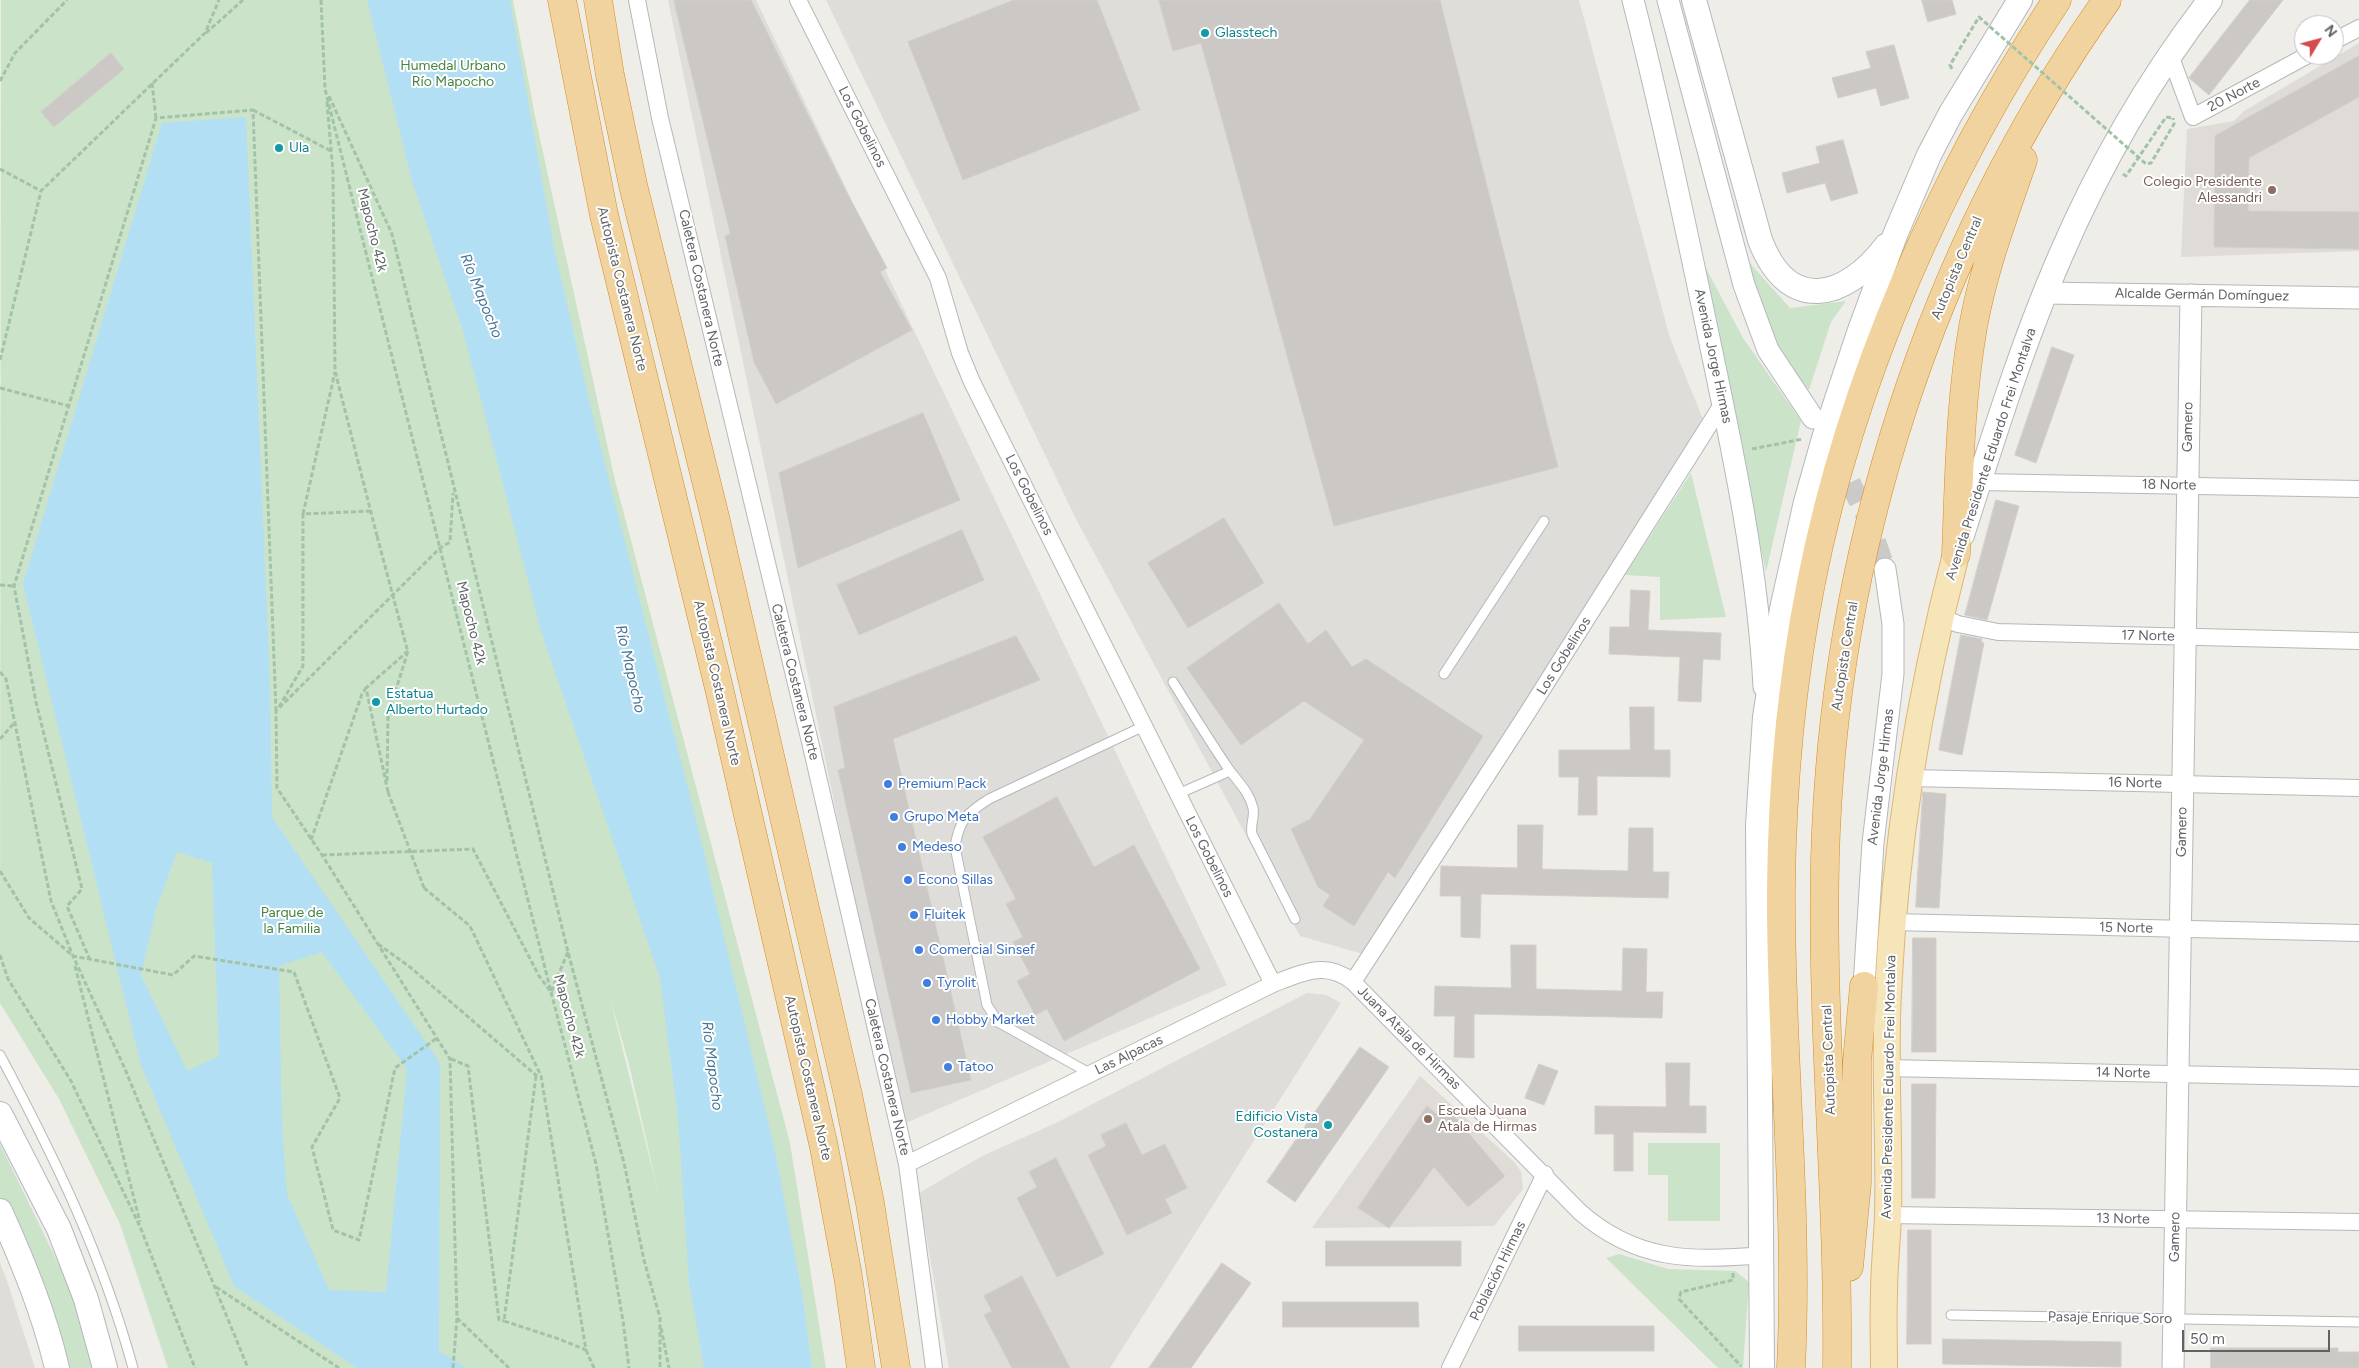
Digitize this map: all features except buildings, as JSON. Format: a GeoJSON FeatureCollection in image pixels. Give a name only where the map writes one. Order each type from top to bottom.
{"type":"FeatureCollection","features":[{"type":"Feature","properties":{"kind":"highway","name":"Autopista Costanera Norte"},"geometry":{"type":"LineString","coordinates":[[562,0],[604,215],[719,688],[824,1147],[848,1276],[860,1368]]}},
{"type":"Feature","properties":{"kind":"highway"},"geometry":{"type":"LineString","coordinates":[[598,0],[610,75],[633,185],[716,517],[848,1096],[870,1203],[896,1368]]}},
{"type":"Feature","properties":{"kind":"highway"},"geometry":{"type":"LineString","coordinates":[[1791,1368],[1793,1265],[1782,954],[1782,828],[1793,694],[1811,581],[1839,470],[1877,355],[1900,297],[1948,190],[1979,128],[2009,75],[2057,0]]}},
{"type":"Feature","properties":{"kind":"highway","name":"Autopista Central"},"geometry":{"type":"LineString","coordinates":[[1838,1368],[1825,859],[1832,745],[1848,629],[1872,514],[1892,441],[1919,360],[1979,218],[2016,144],[2040,102],[2107,0]]}},
{"type":"Feature","properties":{"kind":"highway"},"geometry":{"type":"LineString","coordinates":[[1956,554],[1963,424],[1973,327],[1988,265],[2040,102]]}},
{"type":"Feature","properties":{"kind":"highway"},"geometry":{"type":"LineString","coordinates":[[1838,1328],[1854,1230],[1857,1183],[1857,1061],[1864,986]]}},
{"type":"Feature","properties":{"kind":"main road"},"geometry":{"type":"LineString","coordinates":[[1694,0],[1760,240],[1777,272],[1786,280],[1806,290],[1832,290],[1847,283],[1869,265],[1894,235]]}},
{"type":"Feature","properties":{"kind":"main road"},"geometry":{"type":"LineString","coordinates":[[1762,1368],[1763,1255],[1758,872],[1760,778],[1765,717],[1774,654],[1819,427],[1859,332],[1894,235],[1929,156],[1951,113],[2020,0]]}},
{"type":"Feature","properties":{"kind":"main road","name":"Avenida Presidente Eduardo Frei Montalva"},"geometry":{"type":"LineString","coordinates":[[1884,1368],[1884,1292],[1888,1215],[1887,995],[1892,922],[1918,727],[1940,617],[1956,554],[1979,482],[2045,293],[2064,248],[2105,164],[2146,91],[2210,0]]}},
{"type":"Feature","properties":{"kind":"main road"},"geometry":{"type":"LineString","coordinates":[[1864,986],[1875,1215],[1884,1292]]}},
{"type":"Feature","properties":{"kind":"main road"},"geometry":{"type":"LineString","coordinates":[[0,1114],[59,1229],[86,1299],[106,1368]]}},
{"type":"Feature","properties":{"kind":"main road"},"geometry":{"type":"LineString","coordinates":[[0,1211],[26,1270],[52,1344],[57,1368]]}},
{"type":"Feature","properties":{"kind":"street","name":"Caletera Costanera Norte"},"geometry":{"type":"LineString","coordinates":[[638,0],[660,118],[811,746],[907,1164],[934,1368]]}},
{"type":"Feature","properties":{"kind":"street","name":"Los Gobelinos"},"geometry":{"type":"LineString","coordinates":[[798,0],[931,264],[943,293],[966,368],[1273,984]]}},
{"type":"Feature","properties":{"kind":"street","name":"Avenida Jorge Hirmas"},"geometry":{"type":"LineString","coordinates":[[1633,0],[1665,128],[1723,403],[1752,563],[1761,649],[1765,717]]}},
{"type":"Feature","properties":{"kind":"street"},"geometry":{"type":"LineString","coordinates":[[1668,0],[1744,285],[1768,350],[1819,427]]}},
{"type":"Feature","properties":{"kind":"street"},"geometry":{"type":"LineString","coordinates":[[2344,36],[2359,28]]}},
{"type":"Feature","properties":{"kind":"street","name":"20 Norte"},"geometry":{"type":"LineString","coordinates":[[2170,55],[2193,117],[2294,63]]}},
{"type":"Feature","properties":{"kind":"street","name":"Alcalde Germán Domínguez"},"geometry":{"type":"LineString","coordinates":[[2045,293],[2359,298]]}},
{"type":"Feature","properties":{"kind":"street","name":"Gamero"},"geometry":{"type":"LineString","coordinates":[[2173,1368],[2191,295]]}},
{"type":"Feature","properties":{"kind":"street","name":"Los Gobelinos"},"geometry":{"type":"LineString","coordinates":[[1353,982],[1528,712],[1723,403]]}},
{"type":"Feature","properties":{"kind":"street","name":"18 Norte"},"geometry":{"type":"LineString","coordinates":[[1979,482],[2359,489]]}},
{"type":"Feature","properties":{"kind":"street","name":"Avenida Jorge Hirmas"},"geometry":{"type":"LineString","coordinates":[[1864,986],[1870,875],[1893,674],[1893,624],[1885,569]]}},
{"type":"Feature","properties":{"kind":"street","name":"17 Norte"},"geometry":{"type":"LineString","coordinates":[[1940,617],[1965,626],[1998,632],[2359,640]]}},
{"type":"Feature","properties":{"kind":"street","name":"16 Norte"},"geometry":{"type":"LineString","coordinates":[[1910,778],[2359,788]]}},
{"type":"Feature","properties":{"kind":"street","name":"15 Norte"},"geometry":{"type":"LineString","coordinates":[[1892,922],[2359,933]]}},
{"type":"Feature","properties":{"kind":"street","name":"Las Alpacas"},"geometry":{"type":"LineString","coordinates":[[907,1164],[1273,984],[1302,972],[1319,969],[1337,972],[1353,982]]}},
{"type":"Feature","properties":{"kind":"street","name":"Juana Atala de Hirmas"},"geometry":{"type":"LineString","coordinates":[[1353,982],[1593,1223],[1622,1241],[1640,1249],[1678,1258],[1703,1259],[1763,1255]]}},
{"type":"Feature","properties":{"kind":"street","name":"14 Norte"},"geometry":{"type":"LineString","coordinates":[[1886,1068],[2359,1078]]}},
{"type":"Feature","properties":{"kind":"street","name":"Población Hirmas"},"geometry":{"type":"LineString","coordinates":[[1450,1368],[1544,1174]]}},
{"type":"Feature","properties":{"kind":"street","name":"13 Norte"},"geometry":{"type":"LineString","coordinates":[[1888,1215],[2359,1222]]}},
{"type":"Feature","properties":{"kind":"lane"},"geometry":{"type":"LineString","coordinates":[[1444,674],[1544,521]]}},
{"type":"Feature","properties":{"kind":"lane"},"geometry":{"type":"LineString","coordinates":[[1173,682],[1230,771],[1245,790],[1252,807],[1253,818],[1250,826],[1252,834],[1296,919]]}},
{"type":"Feature","properties":{"kind":"lane"},"geometry":{"type":"LineString","coordinates":[[1091,1074],[998,1022],[987,1005],[955,847],[958,828],[971,811],[989,800],[1144,726]]}},
{"type":"Feature","properties":{"kind":"lane"},"geometry":{"type":"LineString","coordinates":[[1178,794],[1230,771]]}},
{"type":"Feature","properties":{"kind":"lane"},"geometry":{"type":"LineString","coordinates":[[0,1055],[48,1145],[97,1255],[133,1368]]}},
{"type":"Feature","properties":{"kind":"lane","name":"Pasaje Enrique Soro"},"geometry":{"type":"LineString","coordinates":[[1951,1315],[2359,1322]]}},
{"type":"Feature","properties":{"kind":"path"},"geometry":{"type":"LineString","coordinates":[[0,81],[15,53],[67,0]]}},
{"type":"Feature","properties":{"kind":"path"},"geometry":{"type":"LineString","coordinates":[[205,33],[218,0]]}},
{"type":"Feature","properties":{"kind":"path"},"geometry":{"type":"LineString","coordinates":[[0,360],[41,191],[152,82],[243,0]]}},
{"type":"Feature","properties":{"kind":"path","name":"Mapocho 42k"},"geometry":{"type":"LineString","coordinates":[[321,0],[325,89],[550,992],[596,1164],[623,1321],[628,1368]]}},
{"type":"Feature","properties":{"kind":"path"},"geometry":{"type":"LineString","coordinates":[[1952,69],[1950,65],[1978,17],[2137,156],[2144,162],[2146,164],[2151,163],[2166,138],[2174,124],[2173,118],[2166,117],[2151,140],[2141,154],[2136,162],[2126,176]]}},
{"type":"Feature","properties":{"kind":"path"},"geometry":{"type":"LineString","coordinates":[[92,960],[67,906],[82,889],[36,702],[14,586],[156,118],[152,82]]}},
{"type":"Feature","properties":{"kind":"path"},"geometry":{"type":"LineString","coordinates":[[276,712],[303,666],[303,514],[335,371],[332,151],[325,89]]}},
{"type":"Feature","properties":{"kind":"path"},"geometry":{"type":"LineString","coordinates":[[325,89],[392,234],[568,952],[624,1163],[644,1260],[660,1318],[669,1368]]}},
{"type":"Feature","properties":{"kind":"path"},"geometry":{"type":"LineString","coordinates":[[156,118],[253,110],[332,151]]}},
{"type":"Feature","properties":{"kind":"path"},"geometry":{"type":"LineString","coordinates":[[253,110],[276,712],[277,788],[322,855],[450,1059],[457,1318],[453,1346],[453,1368]]}},
{"type":"Feature","properties":{"kind":"path"},"geometry":{"type":"LineString","coordinates":[[0,169],[41,191]]}},
{"type":"Feature","properties":{"kind":"path"},"geometry":{"type":"LineString","coordinates":[[335,371],[408,651],[388,715],[388,790]]}},
{"type":"Feature","properties":{"kind":"path"},"geometry":{"type":"LineString","coordinates":[[0,388],[69,406]]}},
{"type":"Feature","properties":{"kind":"path"},"geometry":{"type":"LineString","coordinates":[[1732,453],[1819,427]]}},
{"type":"Feature","properties":{"kind":"path"},"geometry":{"type":"LineString","coordinates":[[276,712],[440,548],[450,542],[454,489]]}},
{"type":"Feature","properties":{"kind":"path"},"geometry":{"type":"LineString","coordinates":[[303,514],[371,511]]}},
{"type":"Feature","properties":{"kind":"path"},"geometry":{"type":"LineString","coordinates":[[0,585],[14,586]]}},
{"type":"Feature","properties":{"kind":"path"},"geometry":{"type":"LineString","coordinates":[[311,840],[362,694],[366,688],[408,651]]}},
{"type":"Feature","properties":{"kind":"path"},"geometry":{"type":"LineString","coordinates":[[0,672],[6,679],[51,901],[73,956],[125,1069],[248,1368]]}},
{"type":"Feature","properties":{"kind":"path"},"geometry":{"type":"LineString","coordinates":[[366,688],[388,790],[424,888],[470,926],[541,1076],[586,1350],[594,1368]]}},
{"type":"Feature","properties":{"kind":"path"},"geometry":{"type":"LineString","coordinates":[[0,739],[15,721]]}},
{"type":"Feature","properties":{"kind":"path"},"geometry":{"type":"LineString","coordinates":[[322,855],[473,849],[539,976],[550,992]]}},
{"type":"Feature","properties":{"kind":"path"},"geometry":{"type":"LineString","coordinates":[[0,871],[29,918],[73,956],[173,976],[194,956],[294,972],[340,1098],[312,1146],[333,1230],[359,1240],[396,1068],[437,1038]]}},
{"type":"Feature","properties":{"kind":"path"},"geometry":{"type":"LineString","coordinates":[[376,942],[410,966],[536,1076],[541,1076]]}},
{"type":"Feature","properties":{"kind":"path"},"geometry":{"type":"LineString","coordinates":[[550,992],[568,952]]}},
{"type":"Feature","properties":{"kind":"path"},"geometry":{"type":"LineString","coordinates":[[0,954],[8,979],[71,1081],[141,1229],[195,1368]]}},
{"type":"Feature","properties":{"kind":"path"},"geometry":{"type":"LineString","coordinates":[[73,956],[141,1229]]}},
{"type":"Feature","properties":{"kind":"path"},"geometry":{"type":"LineString","coordinates":[[450,1059],[468,1066],[499,1320],[559,1339],[586,1350]]}},
{"type":"Feature","properties":{"kind":"path"},"geometry":{"type":"LineString","coordinates":[[504,1321],[536,1076]]}},
{"type":"Feature","properties":{"kind":"path"},"geometry":{"type":"LineString","coordinates":[[1729,1281],[1681,1292],[1679,1299],[1743,1368]]}},
{"type":"Feature","properties":{"kind":"path"},"geometry":{"type":"LineString","coordinates":[[214,1286],[338,1368]]}},
{"type":"Feature","properties":{"kind":"path"},"geometry":{"type":"LineString","coordinates":[[457,1318],[509,1368]]}},
{"type":"Feature","properties":{"kind":"path"},"geometry":{"type":"LineString","coordinates":[[660,1318],[660,1368]]}},
{"type":"Feature","properties":{"kind":"shaded area"},"geometry":{"type":"Polygon","coordinates":[[[668,0],[756,0],[1227,985],[901,1125],[668,0]]]}},
{"type":"Feature","properties":{"kind":"shaded area"},"geometry":{"type":"Polygon","coordinates":[[[826,0],[1579,0],[1670,338],[1705,424],[1363,954],[1300,936],[1075,517],[826,0]]]}},
{"type":"Feature","properties":{"kind":"shaded area","name":"Colegio Presidente Alessandri"},"geometry":{"type":"Polygon","coordinates":[[[2359,43],[2359,251],[2181,257],[2187,129],[2234,121],[2244,111],[2322,65],[2344,65],[2344,52],[2359,43]]]}},
{"type":"Feature","properties":{"kind":"shaded area"},"geometry":{"type":"Polygon","coordinates":[[[1307,993],[1326,995],[1341,1003],[1110,1368],[949,1368],[919,1193],[982,1156],[1056,1123],[1307,993]]]}},
{"type":"Feature","properties":{"kind":"shaded area","name":"Escuela Juana Atala de Hirmas"},"geometry":{"type":"Polygon","coordinates":[[[1420,1076],[1513,1161],[1521,1171],[1523,1189],[1494,1226],[1312,1228],[1420,1076]]]}},
{"type":"Feature","properties":{"kind":"shaded area"},"geometry":{"type":"Polygon","coordinates":[[[0,1263],[6,1278],[35,1368],[0,1368],[0,1263]]]}},
{"type":"Feature","properties":{"kind":"green space","name":"Parque de la Familia"},"geometry":{"type":"Polygon","coordinates":[[[1,0],[513,0],[535,116],[614,476],[790,1143],[826,1368],[168,1368],[120,1224],[59,1099],[0,1003],[1,0]],[[610,998],[660,1200],[629,1064],[610,998]]]}},
{"type":"Feature","properties":{"kind":"green space"},"geometry":{"type":"Polygon","coordinates":[[[1700,257],[1743,338],[1801,421],[1766,572],[1700,257]]]}},
{"type":"Feature","properties":{"kind":"green space"},"geometry":{"type":"Polygon","coordinates":[[[1747,260],[1790,308],[1846,301],[1831,322],[1809,390],[1797,376],[1778,345],[1764,312],[1747,260]]]}},
{"type":"Feature","properties":{"kind":"green space"},"geometry":{"type":"Polygon","coordinates":[[[1691,473],[1726,617],[1660,620],[1660,577],[1625,575],[1691,473]]]}},
{"type":"Feature","properties":{"kind":"green space"},"geometry":{"type":"Polygon","coordinates":[[[1648,1143],[1720,1143],[1720,1221],[1668,1221],[1668,1175],[1648,1175],[1648,1143]]]}},
{"type":"Feature","properties":{"kind":"green space"},"geometry":{"type":"Polygon","coordinates":[[[0,1144],[74,1296],[93,1368],[65,1368],[16,1226],[0,1197],[0,1144]]]}},
{"type":"Feature","properties":{"kind":"green space"},"geometry":{"type":"Polygon","coordinates":[[[1619,1254],[1668,1269],[1735,1271],[1749,1282],[1743,1368],[1718,1368],[1606,1258],[1619,1254]]]}},
{"type":"Feature","properties":{"kind":"water","name":"Humedal Urbano Río Mapocho"},"geometry":{"type":"Polygon","coordinates":[[[367,0],[510,0],[555,253],[596,429],[698,828],[775,1151],[803,1299],[812,1368],[704,1368],[689,1282],[678,1118],[660,978],[542,634],[463,331],[412,181],[367,0]]]}},
{"type":"Feature","properties":{"kind":"water"},"geometry":{"type":"Polygon","coordinates":[[[246,117],[270,685],[272,817],[440,1063],[439,1351],[467,1368],[357,1368],[234,1286],[141,1065],[23,584],[162,123],[246,117]],[[177,852],[156,909],[141,975],[187,1071],[219,1056],[212,863],[177,852]],[[322,952],[279,966],[282,1127],[287,1194],[329,1290],[386,1292],[407,1069],[322,952]]]}},
{"type":"Feature","properties":{"kind":"tunnel"},"geometry":{"type":"LineString","coordinates":[[1836,454],[1867,517],[1885,569]]}},
{"type":"Feature","properties":{"kind":"place","name":"Glasstech"},"geometry":{"type":"Point","coordinates":[1205,33]}},
{"type":"Feature","properties":{"kind":"place","name":"Ula"},"geometry":{"type":"Point","coordinates":[279,148]}},
{"type":"Feature","properties":{"kind":"place","name":"Colegio Presidente Alessandri"},"geometry":{"type":"Point","coordinates":[2272,190]}},
{"type":"Feature","properties":{"kind":"place","name":"Estatua Alberto Hurtado"},"geometry":{"type":"Point","coordinates":[376,702]}},
{"type":"Feature","properties":{"kind":"place","name":"Premium Pack"},"geometry":{"type":"Point","coordinates":[888,784]}},
{"type":"Feature","properties":{"kind":"place","name":"Grupo Meta"},"geometry":{"type":"Point","coordinates":[894,817]}},
{"type":"Feature","properties":{"kind":"place","name":"Medeso"},"geometry":{"type":"Point","coordinates":[902,847]}},
{"type":"Feature","properties":{"kind":"place","name":"Econo Sillas"},"geometry":{"type":"Point","coordinates":[908,880]}},
{"type":"Feature","properties":{"kind":"place","name":"Fluitek"},"geometry":{"type":"Point","coordinates":[914,915]}},
{"type":"Feature","properties":{"kind":"place","name":"Comercial Sinsef"},"geometry":{"type":"Point","coordinates":[919,950]}},
{"type":"Feature","properties":{"kind":"place","name":"Tyrolit"},"geometry":{"type":"Point","coordinates":[927,983]}},
{"type":"Feature","properties":{"kind":"place","name":"Hobby Market"},"geometry":{"type":"Point","coordinates":[936,1020]}},
{"type":"Feature","properties":{"kind":"place","name":"Tatoo"},"geometry":{"type":"Point","coordinates":[948,1067]}},
{"type":"Feature","properties":{"kind":"place","name":"Escuela Juana Atala de Hirmas"},"geometry":{"type":"Point","coordinates":[1428,1119]}},
{"type":"Feature","properties":{"kind":"place","name":"Edificio Vista Costanera"},"geometry":{"type":"Point","coordinates":[1328,1125]}},
{"type":"Feature","properties":{"kind":"water label","name":"Río Mapocho"},"geometry":{"type":"Point","coordinates":[481,296]}},
{"type":"Feature","properties":{"kind":"water label","name":"Río Mapocho"},"geometry":{"type":"Point","coordinates":[630,669]}},
{"type":"Feature","properties":{"kind":"water label","name":"Río Mapocho"},"geometry":{"type":"Point","coordinates":[712,1066]}}]}
